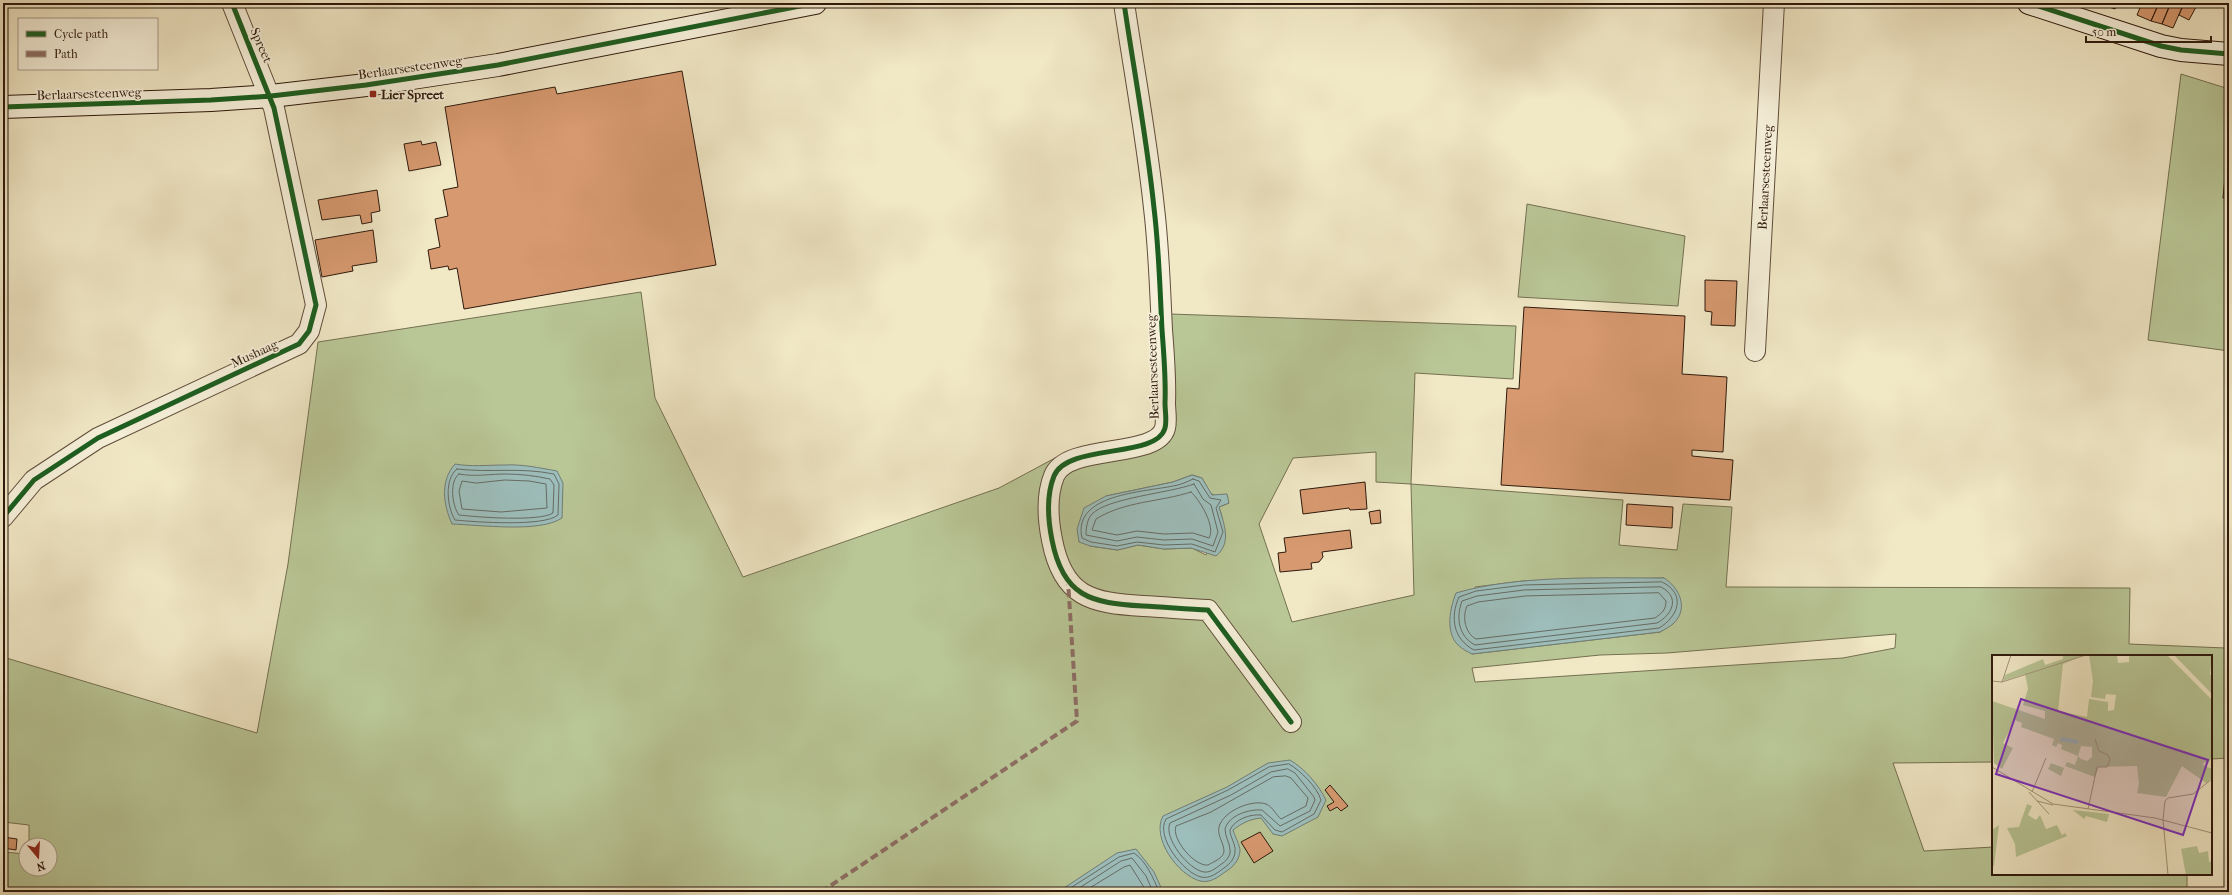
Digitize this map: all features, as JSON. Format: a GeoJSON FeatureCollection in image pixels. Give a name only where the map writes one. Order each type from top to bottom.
{"type":"FeatureCollection","features":[{"type":"Feature","properties":{"kind":"street","name":"Spreet"},"geometry":{"type":"LineString","coordinates":[[232,3],[271,96]]}},
{"type":"Feature","properties":{"kind":"street","name":"Berlaarsesteenweg"},"geometry":{"type":"LineString","coordinates":[[3,107],[271,96],[366,85],[498,65],[815,3]]}},
{"type":"Feature","properties":{"kind":"street","name":"Berlaarsesteenweg"},"geometry":{"type":"LineString","coordinates":[[1124,3],[1154,208],[1166,384],[1165,429],[1156,440],[1136,447],[1075,459],[1061,466],[1055,474],[1050,493],[1049,524],[1053,547],[1062,573],[1076,590],[1094,600],[1119,604],[1208,610],[1291,722]]}},
{"type":"Feature","properties":{"kind":"street","name":"Berlaarsesteenweg"},"geometry":{"type":"LineString","coordinates":[[1755,350],[1774,3]]}},
{"type":"Feature","properties":{"kind":"street"},"geometry":{"type":"LineString","coordinates":[[2029,3],[2161,46],[2181,50],[2229,54]]}},
{"type":"Feature","properties":{"kind":"street","name":"Mushaag"},"geometry":{"type":"LineString","coordinates":[[3,517],[34,480],[98,438],[163,406],[299,344],[309,331],[316,305],[271,96]]}},
{"type":"Feature","properties":{"kind":"green space"},"geometry":{"type":"Polygon","coordinates":[[[2181,74],[2229,89],[2229,351],[2148,340],[2181,74]]]}},
{"type":"Feature","properties":{"kind":"green space"},"geometry":{"type":"Polygon","coordinates":[[[1527,204],[1685,236],[1678,306],[1518,297],[1527,204]]]}},
{"type":"Feature","properties":{"kind":"green space"},"geometry":{"type":"Polygon","coordinates":[[[641,292],[655,398],[743,577],[999,488],[1055,458],[1150,438],[1159,428],[1170,314],[1516,326],[1513,379],[1415,373],[1411,484],[1623,500],[1619,545],[1677,550],[1683,504],[1732,507],[1726,587],[2130,588],[2129,644],[2225,648],[2229,630],[2229,758],[2212,759],[2212,655],[1992,655],[1992,762],[1893,763],[1924,851],[1992,847],[1992,875],[2187,875],[2187,892],[1788,892],[1787,888],[1760,892],[3,892],[3,852],[18,853],[18,877],[58,877],[58,837],[29,837],[29,825],[3,822],[3,657],[257,733],[288,564],[318,342],[641,292]],[[1376,452],[1293,458],[1259,524],[1292,622],[1414,595],[1411,484],[1376,482],[1376,452]],[[1192,475],[1173,482],[1106,496],[1090,546],[1117,550],[1138,545],[1164,549],[1192,548],[1206,555],[1222,517],[1219,507],[1229,503],[1210,493],[1202,478],[1192,475]],[[1664,578],[1523,581],[1475,587],[1472,654],[1660,632],[1674,623],[1664,578]],[[1896,634],[1667,653],[1600,655],[1472,668],[1475,682],[1843,658],[1895,648],[1896,634]]]}},
{"type":"Feature","properties":{"kind":"water"},"geometry":{"type":"Polygon","coordinates":[[[455,464],[474,466],[518,465],[557,471],[563,483],[562,518],[552,523],[525,527],[452,524],[444,493],[447,478],[455,464]]]}},
{"type":"Feature","properties":{"kind":"water"},"geometry":{"type":"Polygon","coordinates":[[[1192,475],[1202,478],[1212,495],[1227,494],[1229,503],[1219,507],[1225,533],[1224,545],[1216,556],[1191,548],[1164,549],[1138,545],[1118,550],[1090,546],[1079,542],[1077,529],[1084,508],[1106,496],[1173,482],[1192,475]]]}},
{"type":"Feature","properties":{"kind":"water"},"geometry":{"type":"Polygon","coordinates":[[[1664,578],[1678,592],[1681,611],[1674,623],[1660,632],[1472,654],[1458,645],[1451,634],[1450,620],[1456,593],[1480,587],[1531,580],[1664,578]]]}},
{"type":"Feature","properties":{"kind":"water"},"geometry":{"type":"Polygon","coordinates":[[[1290,760],[1311,777],[1326,800],[1318,817],[1282,836],[1273,834],[1261,818],[1250,820],[1240,825],[1233,830],[1240,849],[1237,861],[1228,870],[1210,881],[1200,881],[1183,871],[1175,864],[1164,845],[1161,835],[1160,825],[1163,816],[1227,787],[1268,763],[1290,760]]]}},
{"type":"Feature","properties":{"kind":"water"},"geometry":{"type":"Polygon","coordinates":[[[1136,849],[1154,872],[1163,892],[1058,892],[1117,853],[1136,849]]]}},
{"type":"Feature","properties":{"kind":"building"},"geometry":{"type":"Polygon","coordinates":[[[2107,3],[2117,3],[2115,9],[2106,6],[2107,3]]]}},
{"type":"Feature","properties":{"kind":"building"},"geometry":{"type":"Polygon","coordinates":[[[2142,3],[2159,3],[2151,21],[2137,15],[2142,3]]]}},
{"type":"Feature","properties":{"kind":"building"},"geometry":{"type":"Polygon","coordinates":[[[2159,3],[2170,4],[2162,24],[2151,21],[2159,3]]]}},
{"type":"Feature","properties":{"kind":"building"},"geometry":{"type":"Polygon","coordinates":[[[2171,3],[2184,3],[2173,28],[2162,24],[2171,3]]]}},
{"type":"Feature","properties":{"kind":"building"},"geometry":{"type":"Polygon","coordinates":[[[2184,3],[2196,7],[2189,20],[2179,15],[2184,3]]]}},
{"type":"Feature","properties":{"kind":"building"},"geometry":{"type":"Polygon","coordinates":[[[682,71],[716,265],[464,309],[457,268],[449,270],[448,266],[431,269],[428,250],[440,247],[435,219],[448,216],[443,190],[458,187],[445,107],[555,87],[557,94],[682,71]]]}},
{"type":"Feature","properties":{"kind":"building"},"geometry":{"type":"Polygon","coordinates":[[[421,141],[422,145],[436,142],[441,165],[409,171],[404,144],[421,141]]]}},
{"type":"Feature","properties":{"kind":"building"},"geometry":{"type":"Polygon","coordinates":[[[2226,166],[2229,168],[2229,198],[2223,198],[2226,166]]]}},
{"type":"Feature","properties":{"kind":"building"},"geometry":{"type":"Polygon","coordinates":[[[377,190],[380,211],[371,213],[372,222],[362,224],[360,215],[322,220],[318,200],[377,190]]]}},
{"type":"Feature","properties":{"kind":"building"},"geometry":{"type":"Polygon","coordinates":[[[373,230],[377,262],[352,266],[353,271],[322,277],[315,240],[373,230]]]}},
{"type":"Feature","properties":{"kind":"building"},"geometry":{"type":"Polygon","coordinates":[[[1705,280],[1737,281],[1735,326],[1711,325],[1712,312],[1705,311],[1705,280]]]}},
{"type":"Feature","properties":{"kind":"building"},"geometry":{"type":"Polygon","coordinates":[[[1524,307],[1685,316],[1682,374],[1727,377],[1723,452],[1692,450],[1692,456],[1733,460],[1730,500],[1501,485],[1507,388],[1519,389],[1524,307]]]}},
{"type":"Feature","properties":{"kind":"building"},"geometry":{"type":"Polygon","coordinates":[[[1365,482],[1367,509],[1350,510],[1349,508],[1303,514],[1300,490],[1365,482]]]}},
{"type":"Feature","properties":{"kind":"building"},"geometry":{"type":"Polygon","coordinates":[[[1627,504],[1673,507],[1672,528],[1626,525],[1627,504]]]}},
{"type":"Feature","properties":{"kind":"building"},"geometry":{"type":"Polygon","coordinates":[[[1380,510],[1381,523],[1371,524],[1369,512],[1380,510]]]}},
{"type":"Feature","properties":{"kind":"building"},"geometry":{"type":"Polygon","coordinates":[[[1350,530],[1352,548],[1322,552],[1323,557],[1319,562],[1311,563],[1312,569],[1280,572],[1278,553],[1286,552],[1284,538],[1350,530]]]}},
{"type":"Feature","properties":{"kind":"building"},"geometry":{"type":"Polygon","coordinates":[[[1330,785],[1348,806],[1341,811],[1337,807],[1330,811],[1327,806],[1334,802],[1325,790],[1330,785]]]}},
{"type":"Feature","properties":{"kind":"building"},"geometry":{"type":"Polygon","coordinates":[[[1260,832],[1273,851],[1254,863],[1241,842],[1260,832]]]}},
{"type":"Feature","properties":{"kind":"building"},"geometry":{"type":"Polygon","coordinates":[[[3,837],[17,839],[16,850],[3,848],[3,837]]]}},
{"type":"Feature","properties":{"kind":"marked path"},"geometry":{"type":"LineString","coordinates":[[821,892],[1077,721],[1068,581]]}},
{"type":"Feature","properties":{"kind":"cycle path"},"geometry":{"type":"LineString","coordinates":[[3,517],[34,480],[98,438],[299,344],[309,331],[316,305],[274,108],[232,3]]}},
{"type":"Feature","properties":{"kind":"cycle path"},"geometry":{"type":"LineString","coordinates":[[3,107],[211,100],[271,96],[366,85],[498,65],[815,3]]}},
{"type":"Feature","properties":{"kind":"cycle path"},"geometry":{"type":"LineString","coordinates":[[1124,3],[1148,157],[1156,223],[1165,367],[1166,425],[1158,438],[1146,444],[1093,454],[1076,459],[1062,466],[1054,476],[1051,484],[1049,516],[1052,540],[1057,559],[1064,574],[1072,585],[1082,593],[1094,599],[1125,605],[1208,610],[1291,722]]}},
{"type":"Feature","properties":{"kind":"cycle path"},"geometry":{"type":"LineString","coordinates":[[2029,3],[2161,46],[2181,50],[2229,54]]}},
{"type":"Feature","properties":{"kind":"place","name":"Lier Spreet"},"geometry":{"type":"Point","coordinates":[373,94]}}]}
